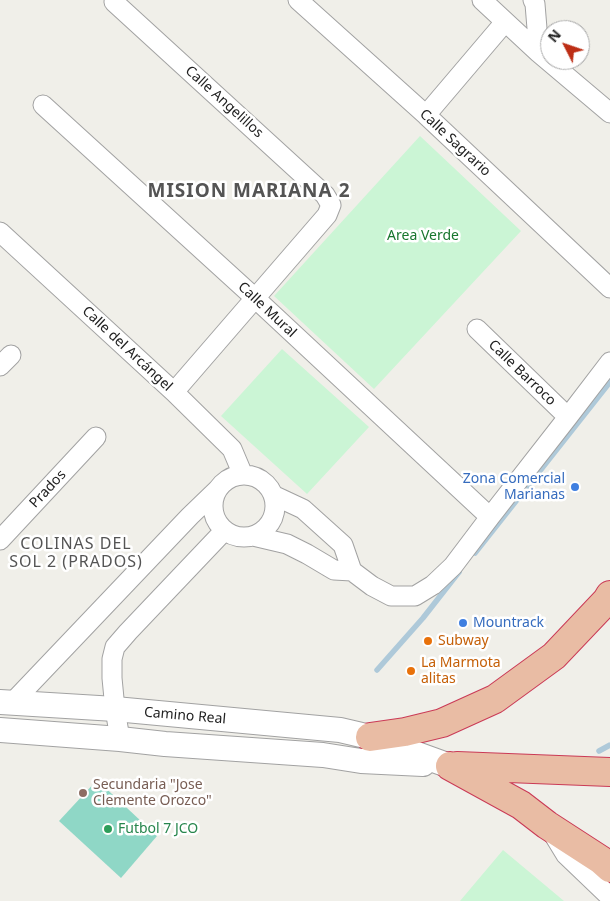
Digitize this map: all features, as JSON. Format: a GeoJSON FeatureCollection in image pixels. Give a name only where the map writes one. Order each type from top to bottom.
{"type":"FeatureCollection","features":[{"type":"Feature","properties":{"kind":"highway"},"geometry":{"type":"LineString","coordinates":[[366,749],[405,732],[442,723],[495,699],[554,656],[610,595]]}},
{"type":"Feature","properties":{"kind":"highway"},"geometry":{"type":"LineString","coordinates":[[450,766],[610,772]]}},
{"type":"Feature","properties":{"kind":"highway"},"geometry":{"type":"LineString","coordinates":[[450,766],[521,805],[610,868]]}},
{"type":"Feature","properties":{"kind":"street","name":"Calle Sagrario"},"geometry":{"type":"LineString","coordinates":[[298,0],[426,116],[610,288]]}},
{"type":"Feature","properties":{"kind":"street"},"geometry":{"type":"LineString","coordinates":[[482,0],[539,53],[610,113]]}},
{"type":"Feature","properties":{"kind":"street"},"geometry":{"type":"LineString","coordinates":[[533,0],[539,53]]}},
{"type":"Feature","properties":{"kind":"street","name":"Calle Angelillos"},"geometry":{"type":"LineString","coordinates":[[114,2],[326,195],[331,205],[327,216],[256,299]]}},
{"type":"Feature","properties":{"kind":"street"},"geometry":{"type":"LineString","coordinates":[[426,116],[505,22]]}},
{"type":"Feature","properties":{"kind":"street","name":"Calle Mural"},"geometry":{"type":"LineString","coordinates":[[43,105],[256,299],[490,517]]}},
{"type":"Feature","properties":{"kind":"street","name":"Calle del Arcángel"},"geometry":{"type":"LineString","coordinates":[[0,232],[174,392],[232,449],[243,475]]}},
{"type":"Feature","properties":{"kind":"street"},"geometry":{"type":"LineString","coordinates":[[174,392],[256,299]]}},
{"type":"Feature","properties":{"kind":"street","name":"Calle Barroco"},"geometry":{"type":"LineString","coordinates":[[477,329],[568,417]]}},
{"type":"Feature","properties":{"kind":"street"},"geometry":{"type":"LineString","coordinates":[[253,536],[287,544],[334,570],[352,571],[372,586],[391,596],[415,596],[433,586],[453,566],[610,362]]}},
{"type":"Feature","properties":{"kind":"street","name":"Prados"},"geometry":{"type":"LineString","coordinates":[[0,540],[96,437]]}},
{"type":"Feature","properties":{"kind":"street"},"geometry":{"type":"LineString","coordinates":[[6,702],[183,523],[225,482],[233,477],[243,475],[261,480],[273,495],[275,504],[272,520],[267,527],[253,536],[245,538],[230,535],[218,524],[214,516],[212,506],[218,489]]}},
{"type":"Feature","properties":{"kind":"street"},"geometry":{"type":"LineString","coordinates":[[273,495],[303,509],[343,545],[352,571]]}},
{"type":"Feature","properties":{"kind":"street"},"geometry":{"type":"LineString","coordinates":[[120,739],[115,709],[112,659],[115,648],[224,531]]}},
{"type":"Feature","properties":{"kind":"street","name":"Camino Real"},"geometry":{"type":"LineString","coordinates":[[6,702],[115,709],[340,730],[366,749]]}},
{"type":"Feature","properties":{"kind":"street"},"geometry":{"type":"LineString","coordinates":[[323,755],[324,729]]}},
{"type":"Feature","properties":{"kind":"street"},"geometry":{"type":"LineString","coordinates":[[0,730],[323,755],[366,749],[450,766]]}},
{"type":"Feature","properties":{"kind":"street"},"geometry":{"type":"LineString","coordinates":[[547,825],[566,855],[610,897]]}},
{"type":"Feature","properties":{"kind":"green space","name":"Area Verde"},"geometry":{"type":"Polygon","coordinates":[[[420,136],[521,231],[374,389],[274,296],[420,136]]]}},
{"type":"Feature","properties":{"kind":"green space"},"geometry":{"type":"Polygon","coordinates":[[[282,349],[369,427],[307,494],[221,416],[282,349]]]}},
{"type":"Feature","properties":{"kind":"green space","name":"Futbol 7 JCO"},"geometry":{"type":"Polygon","coordinates":[[[97,780],[157,836],[121,878],[59,821],[97,780]]]}},
{"type":"Feature","properties":{"kind":"green space"},"geometry":{"type":"Polygon","coordinates":[[[503,850],[564,901],[460,901],[503,850]]]}},
{"type":"Feature","properties":{"kind":"waterway"},"geometry":{"type":"LineString","coordinates":[[475,553],[610,382]]}},
{"type":"Feature","properties":{"kind":"waterway"},"geometry":{"type":"LineString","coordinates":[[377,670],[423,618],[459,572]]}},
{"type":"Feature","properties":{"kind":"waterway"},"geometry":{"type":"LineString","coordinates":[[599,751],[610,745]]}},
{"type":"Feature","properties":{"kind":"place","name":"Zona Comercial Marianas"},"geometry":{"type":"Point","coordinates":[575,487]}},
{"type":"Feature","properties":{"kind":"place","name":"Mountrack"},"geometry":{"type":"Point","coordinates":[463,623]}},
{"type":"Feature","properties":{"kind":"place","name":"Subway"},"geometry":{"type":"Point","coordinates":[428,641]}},
{"type":"Feature","properties":{"kind":"place","name":"La Marmota alitas"},"geometry":{"type":"Point","coordinates":[411,671]}},
{"type":"Feature","properties":{"kind":"place","name":"Secundaria \"Jose Clemente Orozco\""},"geometry":{"type":"Point","coordinates":[83,793]}},
{"type":"Feature","properties":{"kind":"place","name":"Futbol 7 JCO"},"geometry":{"type":"Point","coordinates":[108,829]}},
{"type":"Feature","properties":{"kind":"district","name":"MISION MARIANA 2"},"geometry":{"type":"Point","coordinates":[249,192]}},
{"type":"Feature","properties":{"kind":"district","name":"COLINAS DEL SOL 2 (PRADOS)"},"geometry":{"type":"Point","coordinates":[76,553]}}]}
